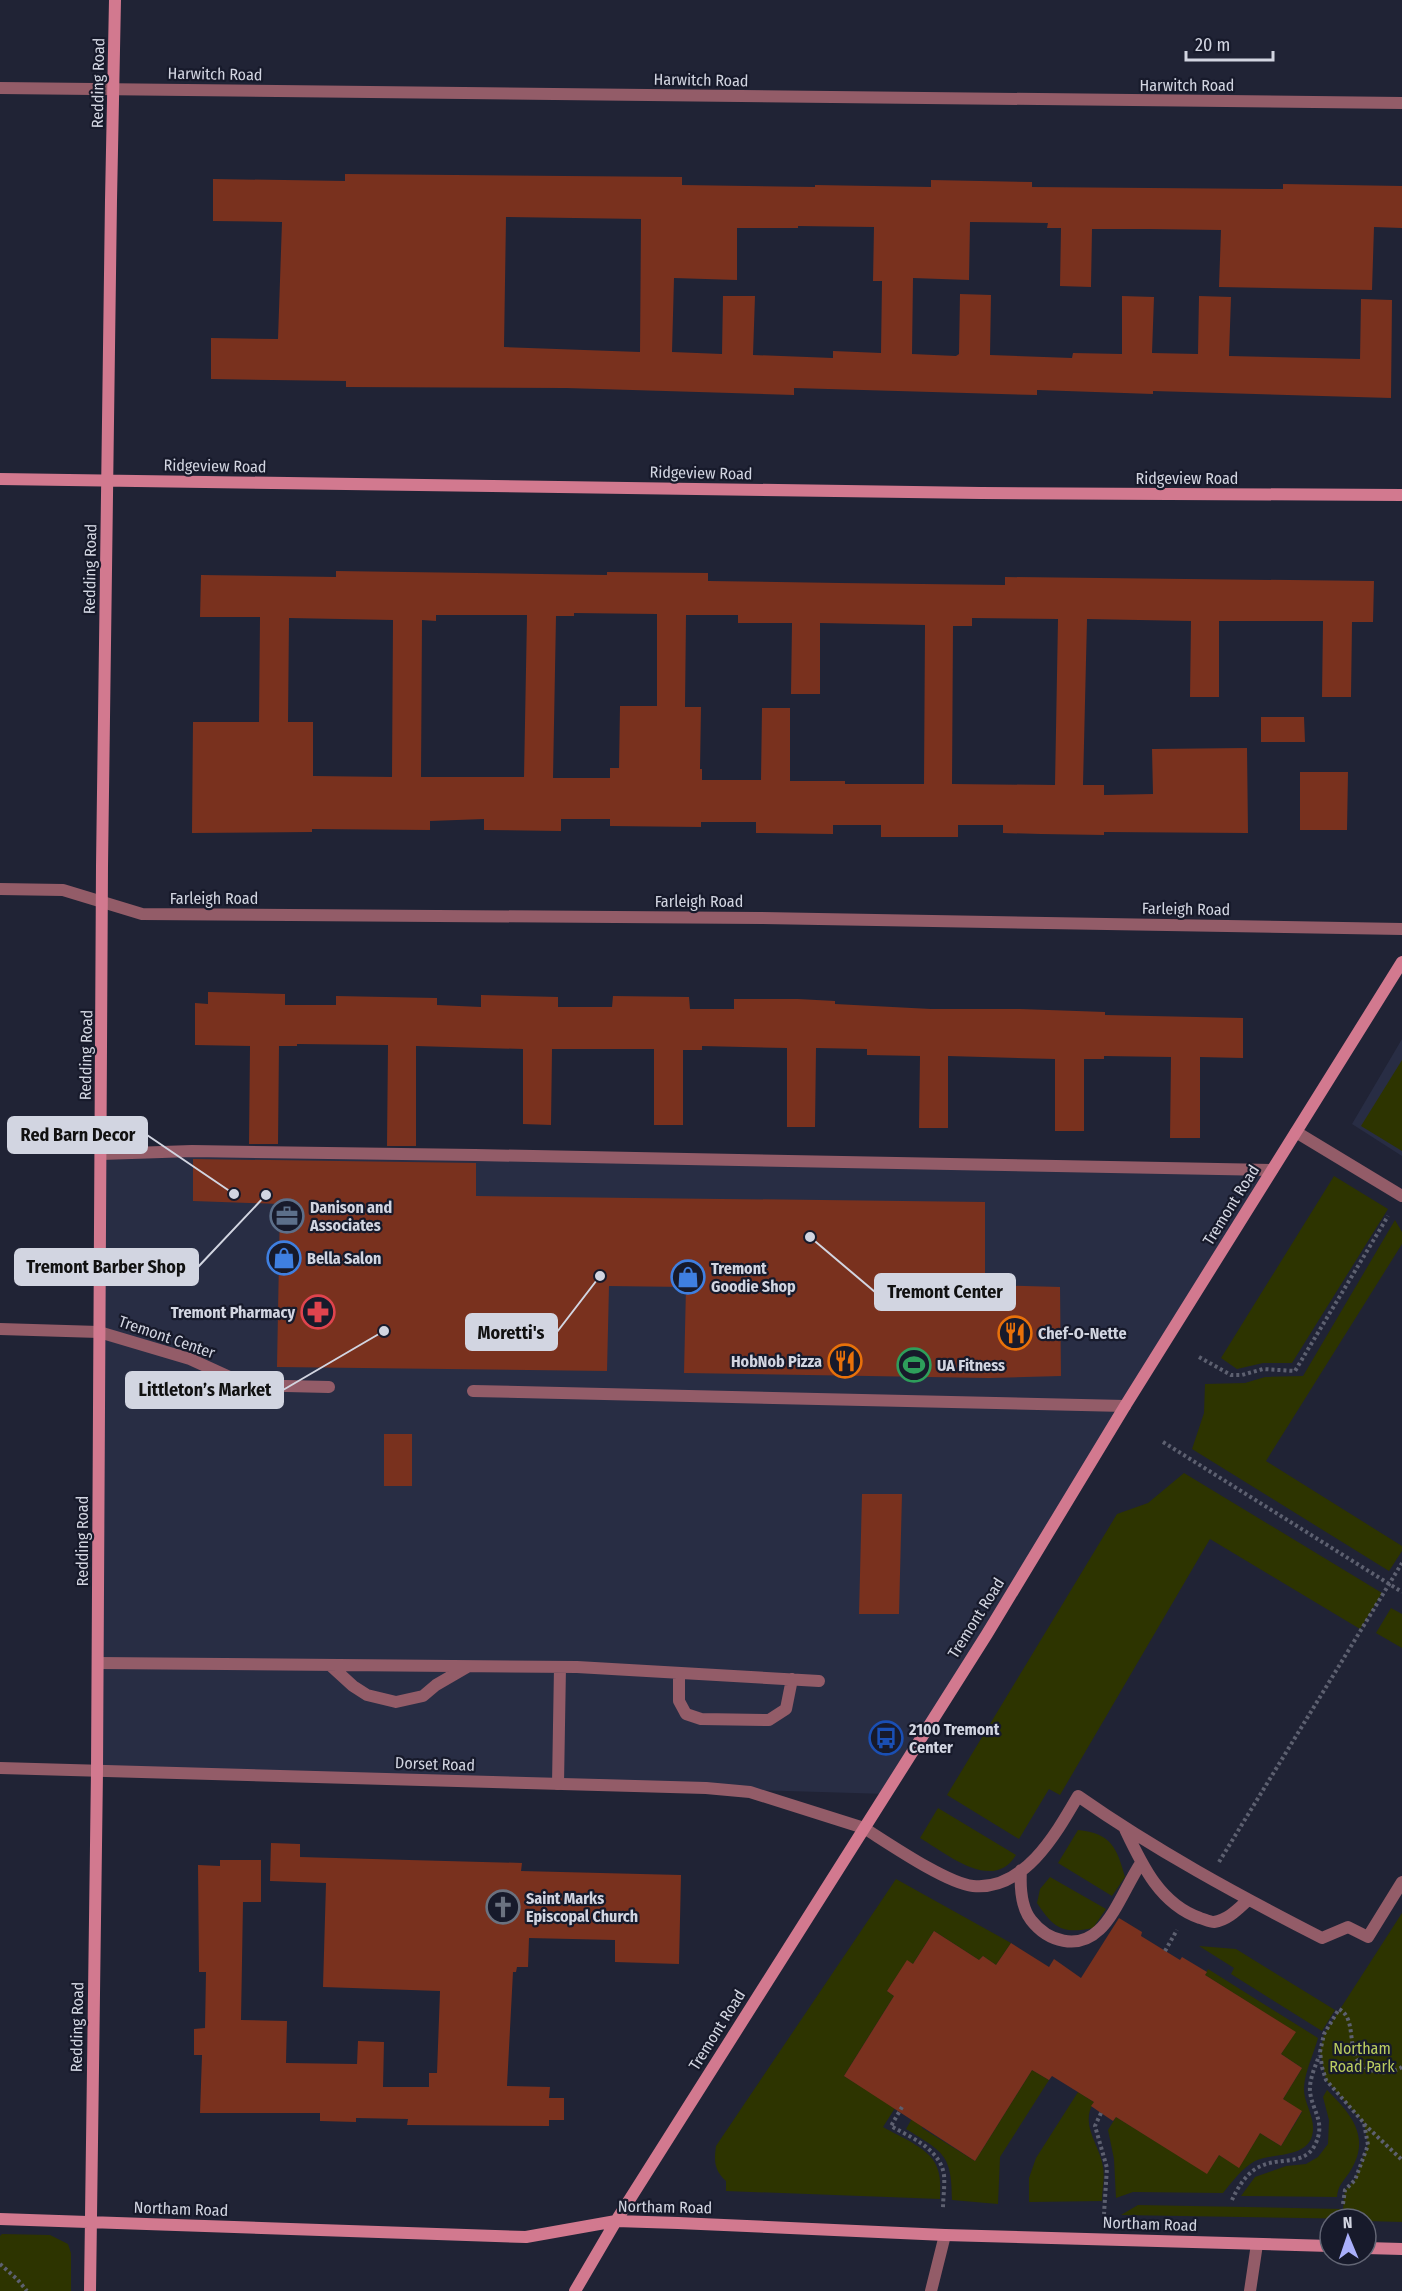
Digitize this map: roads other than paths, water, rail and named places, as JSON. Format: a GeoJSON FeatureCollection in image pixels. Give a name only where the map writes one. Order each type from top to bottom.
{"type":"FeatureCollection","features":[{"type":"Feature","properties":{"kind":"main road","name":"Redding Road"},"geometry":{"type":"LineString","coordinates":[[90,2291],[97,1771],[103,902],[115,0]]}},
{"type":"Feature","properties":{"kind":"main road","name":"Ridgeview Road"},"geometry":{"type":"LineString","coordinates":[[0,479],[1123,494],[1402,495]]}},
{"type":"Feature","properties":{"kind":"main road","name":"Tremont Road"},"geometry":{"type":"LineString","coordinates":[[575,2291],[616,2221],[987,1634],[1125,1406],[1402,962]]}},
{"type":"Feature","properties":{"kind":"main road","name":"Northam Road"},"geometry":{"type":"LineString","coordinates":[[0,2219],[526,2237],[616,2221],[945,2235],[1318,2246]]}},
{"type":"Feature","properties":{"kind":"main road"},"geometry":{"type":"LineString","coordinates":[[1378,2248],[1402,2249]]}},
{"type":"Feature","properties":{"kind":"street","name":"Harwitch Road"},"geometry":{"type":"LineString","coordinates":[[0,88],[1402,103]]}},
{"type":"Feature","properties":{"kind":"street","name":"Farleigh Road"},"geometry":{"type":"LineString","coordinates":[[0,889],[63,890],[142,914],[760,918],[1402,929]]}},
{"type":"Feature","properties":{"kind":"street"},"geometry":{"type":"LineString","coordinates":[[1296,1132],[1402,1196]]}},
{"type":"Feature","properties":{"kind":"street"},"geometry":{"type":"LineString","coordinates":[[101,1154],[192,1151],[1272,1170]]}},
{"type":"Feature","properties":{"kind":"street","name":"Tremont Center"},"geometry":{"type":"LineString","coordinates":[[0,1329],[99,1332],[190,1359],[248,1385],[329,1387]]}},
{"type":"Feature","properties":{"kind":"street"},"geometry":{"type":"LineString","coordinates":[[473,1391],[1125,1406]]}},
{"type":"Feature","properties":{"kind":"street"},"geometry":{"type":"LineString","coordinates":[[98,1663],[560,1667],[819,1681]]}},
{"type":"Feature","properties":{"kind":"street"},"geometry":{"type":"LineString","coordinates":[[330,1665],[353,1686],[367,1695],[396,1702],[423,1696],[436,1685],[468,1666]]}},
{"type":"Feature","properties":{"kind":"street"},"geometry":{"type":"LineString","coordinates":[[558,1784],[560,1667]]}},
{"type":"Feature","properties":{"kind":"street"},"geometry":{"type":"LineString","coordinates":[[679,1673],[679,1701],[686,1714],[700,1719],[770,1720],[786,1709],[792,1679]]}},
{"type":"Feature","properties":{"kind":"street","name":"Dorset Road"},"geometry":{"type":"LineString","coordinates":[[0,1768],[706,1788],[750,1792],[864,1828],[917,1861],[970,1886],[994,1886],[1021,1870],[1044,1849],[1057,1833],[1078,1796],[1125,1829]]}},
{"type":"Feature","properties":{"kind":"street"},"geometry":{"type":"LineString","coordinates":[[1125,1829],[1141,1863],[1166,1898],[1187,1913],[1212,1922],[1233,1914],[1248,1900]]}},
{"type":"Feature","properties":{"kind":"street"},"geometry":{"type":"LineString","coordinates":[[1125,1829],[1248,1900],[1322,1938],[1348,1927],[1368,1937],[1402,1882]]}},
{"type":"Feature","properties":{"kind":"street"},"geometry":{"type":"LineString","coordinates":[[1021,1870],[1022,1896],[1030,1919],[1052,1939],[1071,1943],[1090,1938],[1102,1928],[1141,1863]]}},
{"type":"Feature","properties":{"kind":"street"},"geometry":{"type":"LineString","coordinates":[[931,2291],[945,2235]]}},
{"type":"Feature","properties":{"kind":"street"},"geometry":{"type":"LineString","coordinates":[[1250,2291],[1257,2244]]}},
{"type":"Feature","properties":{"kind":"place","name":"Red Barn Decor"},"geometry":{"type":"Point","coordinates":[234,1194]}},
{"type":"Feature","properties":{"kind":"place","name":"Tremont Barber Shop"},"geometry":{"type":"Point","coordinates":[266,1195]}},
{"type":"Feature","properties":{"kind":"place","name":"Danison and Associates"},"geometry":{"type":"Point","coordinates":[287,1216]}},
{"type":"Feature","properties":{"kind":"place","name":"Tremont Center"},"geometry":{"type":"Point","coordinates":[810,1237]}},
{"type":"Feature","properties":{"kind":"place","name":"Bella Salon"},"geometry":{"type":"Point","coordinates":[284,1258]}},
{"type":"Feature","properties":{"kind":"place","name":"Moretti's"},"geometry":{"type":"Point","coordinates":[600,1276]}},
{"type":"Feature","properties":{"kind":"place","name":"Tremont Goodie Shop"},"geometry":{"type":"Point","coordinates":[688,1277]}},
{"type":"Feature","properties":{"kind":"place","name":"Tremont Pharmacy"},"geometry":{"type":"Point","coordinates":[318,1312]}},
{"type":"Feature","properties":{"kind":"place","name":"Littleton’s Market"},"geometry":{"type":"Point","coordinates":[384,1331]}},
{"type":"Feature","properties":{"kind":"place","name":"Chef-O-Nette"},"geometry":{"type":"Point","coordinates":[1015,1333]}},
{"type":"Feature","properties":{"kind":"place","name":"HobNob Pizza"},"geometry":{"type":"Point","coordinates":[845,1361]}},
{"type":"Feature","properties":{"kind":"place","name":"UA Fitness"},"geometry":{"type":"Point","coordinates":[914,1365]}},
{"type":"Feature","properties":{"kind":"place","name":"2100 Tremont Center"},"geometry":{"type":"Point","coordinates":[886,1738]}},
{"type":"Feature","properties":{"kind":"place","name":"Saint Marks Episcopal Church"},"geometry":{"type":"Point","coordinates":[503,1907]}},
{"type":"Feature","properties":{"kind":"park label","name":"Northam Road Park"},"geometry":{"type":"Point","coordinates":[1362,2057]}}]}
